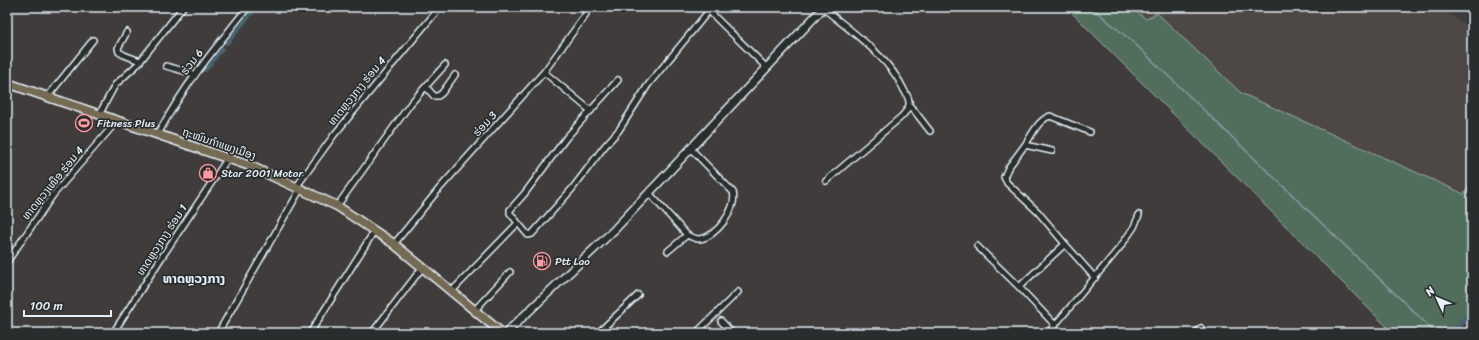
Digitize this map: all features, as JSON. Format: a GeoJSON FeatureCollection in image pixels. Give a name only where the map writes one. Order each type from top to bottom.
{"type":"FeatureCollection","features":[{"type":"Feature","properties":{"kind":"main road"},"geometry":{"type":"LineString","coordinates":[[506,333],[614,230],[824,8]]}},
{"type":"Feature","properties":{"kind":"main road","name":"ຖະໜົນກຳແພງເມືອງ"},"geometry":{"type":"LineString","coordinates":[[7,83],[100,113],[250,166],[299,187],[337,206],[394,244],[502,333]]}},
{"type":"Feature","properties":{"kind":"street"},"geometry":{"type":"LineString","coordinates":[[100,113],[115,85],[140,61],[183,7]]}},
{"type":"Feature","properties":{"kind":"street","name":"ຮ່ວມ 6"},"geometry":{"type":"LineString","coordinates":[[158,134],[172,108],[194,74],[248,7]]}},
{"type":"Feature","properties":{"kind":"street","name":"ຮ່ອມ 3"},"geometry":{"type":"LineString","coordinates":[[394,244],[439,190],[544,72],[586,14],[586,11],[581,7]]}},
{"type":"Feature","properties":{"kind":"street"},"geometry":{"type":"LineString","coordinates":[[824,8],[886,63],[900,80],[909,100],[909,106],[901,117],[826,181]]}},
{"type":"Feature","properties":{"kind":"street"},"geometry":{"type":"LineString","coordinates":[[618,80],[566,138],[525,193],[510,210],[510,213],[528,235],[532,234],[572,189],[619,130],[648,85],[711,9],[767,68]]}},
{"type":"Feature","properties":{"kind":"street","name":"ທາດຫຼວງກາງ ຮ່ອມ 4"},"geometry":{"type":"LineString","coordinates":[[218,333],[299,187],[334,135],[436,12]]}},
{"type":"Feature","properties":{"kind":"street"},"geometry":{"type":"LineString","coordinates":[[127,32],[118,48],[119,52],[140,61]]}},
{"type":"Feature","properties":{"kind":"street"},"geometry":{"type":"LineString","coordinates":[[48,96],[93,40]]}},
{"type":"Feature","properties":{"kind":"street"},"geometry":{"type":"LineString","coordinates":[[337,206],[411,103],[445,65]]}},
{"type":"Feature","properties":{"kind":"street"},"geometry":{"type":"LineString","coordinates":[[166,66],[194,74]]}},
{"type":"Feature","properties":{"kind":"street"},"geometry":{"type":"LineString","coordinates":[[544,72],[591,110]]}},
{"type":"Feature","properties":{"kind":"street"},"geometry":{"type":"LineString","coordinates":[[426,87],[434,96],[438,96],[442,93],[455,75]]}},
{"type":"Feature","properties":{"kind":"street"},"geometry":{"type":"LineString","coordinates":[[909,106],[930,131]]}},
{"type":"Feature","properties":{"kind":"street"},"geometry":{"type":"LineString","coordinates":[[1090,132],[1050,116],[1036,129],[1008,168],[1004,177],[1007,183],[1038,212],[1095,278]]}},
{"type":"Feature","properties":{"kind":"street","name":"ທາດຫຼວງເໜືອ ຮ່ອມ 4"},"geometry":{"type":"LineString","coordinates":[[7,262],[54,195],[119,120]]}},
{"type":"Feature","properties":{"kind":"street"},"geometry":{"type":"LineString","coordinates":[[1025,145],[1052,151]]}},
{"type":"Feature","properties":{"kind":"street"},"geometry":{"type":"LineString","coordinates":[[649,193],[687,235],[692,238],[700,239],[711,234],[725,221],[734,199],[733,192],[690,149]]}},
{"type":"Feature","properties":{"kind":"street","name":"ທາດຫຼວງກາງ ຮ່ອມ 1"},"geometry":{"type":"LineString","coordinates":[[114,333],[160,260],[228,158]]}},
{"type":"Feature","properties":{"kind":"street"},"geometry":{"type":"LineString","coordinates":[[1048,333],[1121,246],[1134,227],[1139,216]]}},
{"type":"Feature","properties":{"kind":"street"},"geometry":{"type":"LineString","coordinates":[[451,292],[518,223]]}},
{"type":"Feature","properties":{"kind":"street"},"geometry":{"type":"LineString","coordinates":[[310,333],[375,230]]}},
{"type":"Feature","properties":{"kind":"street"},"geometry":{"type":"LineString","coordinates":[[668,251],[687,235]]}},
{"type":"Feature","properties":{"kind":"street"},"geometry":{"type":"LineString","coordinates":[[1019,287],[1065,244]]}},
{"type":"Feature","properties":{"kind":"street"},"geometry":{"type":"LineString","coordinates":[[977,246],[1055,325]]}},
{"type":"Feature","properties":{"kind":"street"},"geometry":{"type":"LineString","coordinates":[[372,333],[422,268]]}},
{"type":"Feature","properties":{"kind":"street"},"geometry":{"type":"LineString","coordinates":[[474,311],[510,272]]}},
{"type":"Feature","properties":{"kind":"street"},"geometry":{"type":"LineString","coordinates":[[696,333],[738,292]]}},
{"type":"Feature","properties":{"kind":"street"},"geometry":{"type":"LineString","coordinates":[[598,333],[638,295]]}},
{"type":"Feature","properties":{"kind":"street"},"geometry":{"type":"LineString","coordinates":[[721,321],[732,333]]}},
{"type":"Feature","properties":{"kind":"street"},"geometry":{"type":"LineString","coordinates":[[1196,333],[1201,328]]}},
{"type":"Feature","properties":{"kind":"shaded area"},"geometry":{"type":"Polygon","coordinates":[[[1131,7],[1435,7],[1472,28],[1472,179],[1465,194],[1241,93],[1157,14],[1146,19],[1131,7]]]}},
{"type":"Feature","properties":{"kind":"green space"},"geometry":{"type":"Polygon","coordinates":[[[1066,7],[1130,7],[1146,19],[1157,13],[1241,93],[1464,194],[1472,179],[1472,314],[1466,318],[1452,333],[1393,333],[1066,7]]]}},
{"type":"Feature","properties":{"kind":"waterway"},"geometry":{"type":"LineString","coordinates":[[227,42],[255,7]]}},
{"type":"Feature","properties":{"kind":"waterway"},"geometry":{"type":"LineString","coordinates":[[1091,7],[1134,43],[1436,333]]}},
{"type":"Feature","properties":{"kind":"waterway"},"geometry":{"type":"LineString","coordinates":[[205,69],[221,49]]}},
{"type":"Feature","properties":{"kind":"waterway"},"geometry":{"type":"LineString","coordinates":[[1452,333],[1466,318],[1472,314]]}},
{"type":"Feature","properties":{"kind":"place","name":"Fitness Plus"},"geometry":{"type":"Point","coordinates":[84,123]}},
{"type":"Feature","properties":{"kind":"place","name":"Star 2001 Motor"},"geometry":{"type":"Point","coordinates":[208,173]}},
{"type":"Feature","properties":{"kind":"place","name":"Ptt Lao"},"geometry":{"type":"Point","coordinates":[542,261]}},
{"type":"Feature","properties":{"kind":"district","name":"ທາດຫຼວງກາງ"},"geometry":{"type":"Point","coordinates":[194,278]}}]}
